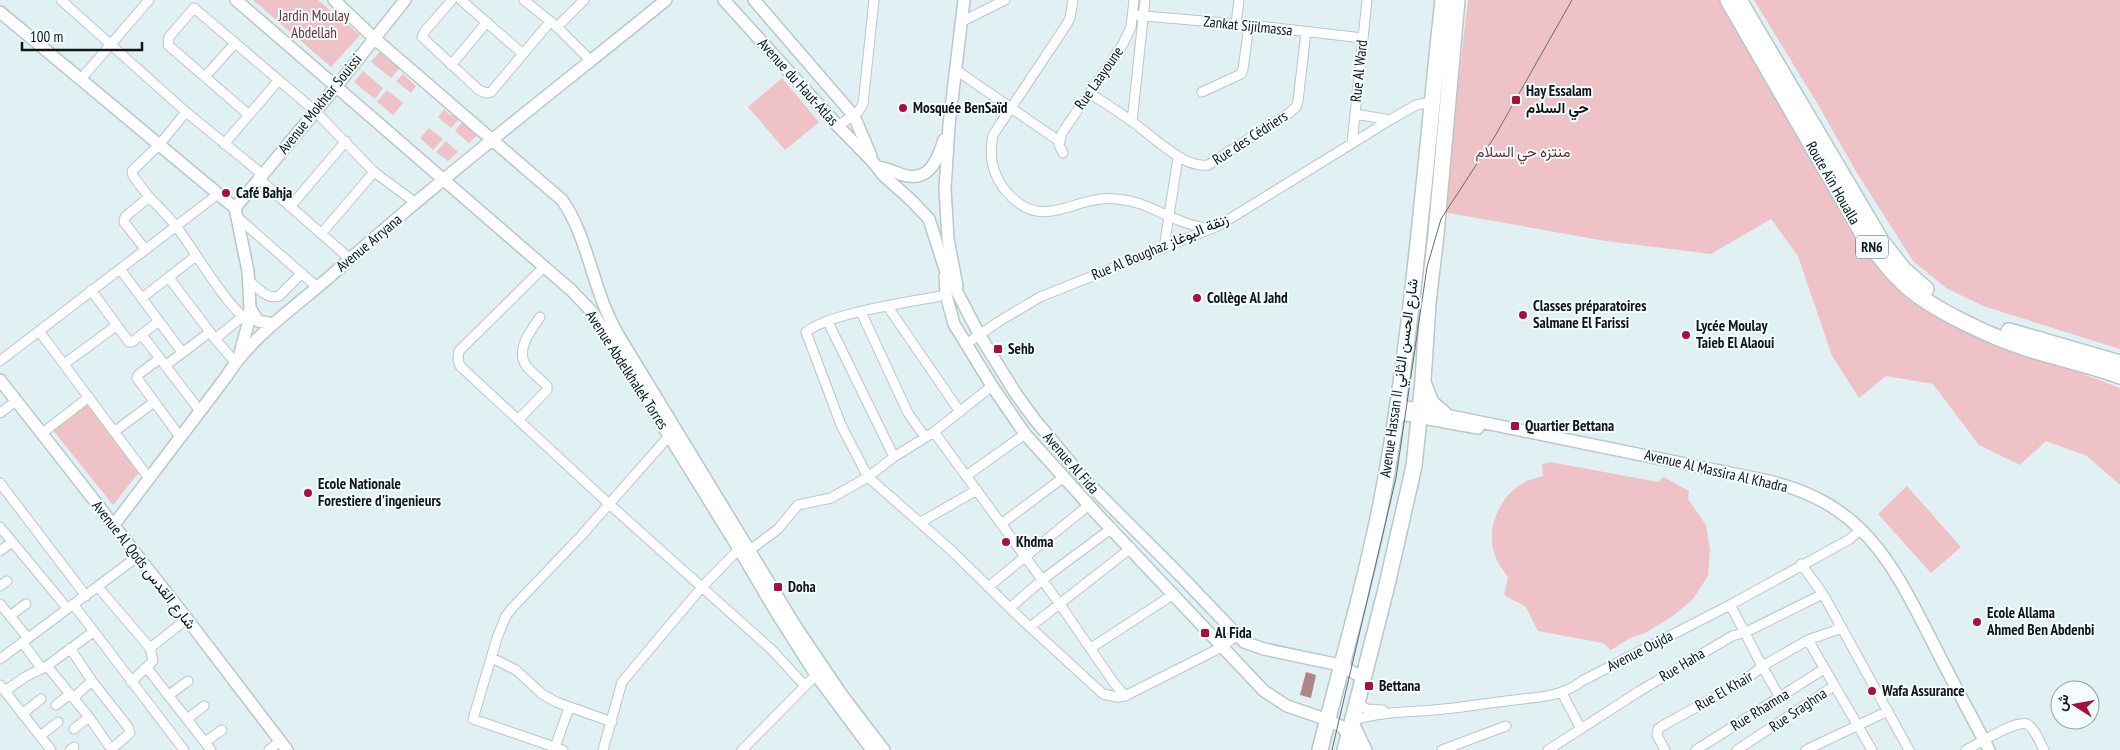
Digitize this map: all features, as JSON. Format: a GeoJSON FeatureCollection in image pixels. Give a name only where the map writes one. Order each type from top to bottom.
{"type":"FeatureCollection","features":[{"type":"Feature","properties":{"kind":"highway","name":"Avenue Hassan II شارع الحسن الثاني"},"geometry":{"type":"LineString","coordinates":[[1342,730],[1340,665],[1370,555],[1389,462],[1397,409],[1443,0]]}},
{"type":"Feature","properties":{"kind":"highway","name":"Avenue Hassan II شارع الحسن الثاني"},"geometry":{"type":"LineString","coordinates":[[1320,750],[1342,730],[1357,703],[1409,492],[1420,412],[1428,303],[1457,0]]}},
{"type":"Feature","properties":{"kind":"highway","name":"Route Aïn Houalla"},"geometry":{"type":"LineString","coordinates":[[1728,0],[1860,229],[1881,260],[1904,284],[1924,300],[1999,337],[2031,350],[2120,376]]}},
{"type":"Feature","properties":{"kind":"highway","name":"Route Aïn Houalla"},"geometry":{"type":"LineString","coordinates":[[1740,0],[1882,242],[1904,270],[1927,290],[1971,316],[2018,334],[2120,363]]}},
{"type":"Feature","properties":{"kind":"highway"},"geometry":{"type":"LineString","coordinates":[[1423,381],[1431,403],[1443,413]]}},
{"type":"Feature","properties":{"kind":"street"},"geometry":{"type":"LineString","coordinates":[[61,0],[260,176],[290,206],[350,259]]}},
{"type":"Feature","properties":{"kind":"street"},"geometry":{"type":"LineString","coordinates":[[81,79],[149,0]]}},
{"type":"Feature","properties":{"kind":"street","name":"Avenue Abdelkhalek Torres"},"geometry":{"type":"LineString","coordinates":[[236,0],[544,268],[593,313],[669,436],[819,662],[884,750]]}},
{"type":"Feature","properties":{"kind":"street","name":"Avenue Abdelkhalek Torres"},"geometry":{"type":"LineString","coordinates":[[334,0],[374,38],[562,200],[570,211],[602,300],[614,327],[744,549],[776,612],[816,675],[872,750]]}},
{"type":"Feature","properties":{"kind":"street","name":"Avenue Mokhtar Souissi"},"geometry":{"type":"LineString","coordinates":[[236,212],[260,176],[336,87],[405,0]]}},
{"type":"Feature","properties":{"kind":"street"},"geometry":{"type":"LineString","coordinates":[[452,0],[422,37],[479,90],[486,93],[491,92],[523,54],[553,24],[584,0]]}},
{"type":"Feature","properties":{"kind":"street"},"geometry":{"type":"LineString","coordinates":[[461,0],[523,54]]}},
{"type":"Feature","properties":{"kind":"street"},"geometry":{"type":"LineString","coordinates":[[524,0],[553,24],[591,61]]}},
{"type":"Feature","properties":{"kind":"street","name":"Avenue Arryana"},"geometry":{"type":"LineString","coordinates":[[113,526],[237,360],[273,324],[416,203],[666,0]]}},
{"type":"Feature","properties":{"kind":"street","name":"Avenue du Haut-Atlas"},"geometry":{"type":"LineString","coordinates":[[724,0],[838,126],[929,219],[945,269]]}},
{"type":"Feature","properties":{"kind":"street","name":"Avenue du Haut-Atlas"},"geometry":{"type":"LineString","coordinates":[[754,0],[854,116],[875,165],[912,177],[926,172],[936,160],[949,125]]}},
{"type":"Feature","properties":{"kind":"street"},"geometry":{"type":"LineString","coordinates":[[838,126],[858,112],[864,98],[874,0]]}},
{"type":"Feature","properties":{"kind":"street"},"geometry":{"type":"LineString","coordinates":[[949,125],[964,0]]}},
{"type":"Feature","properties":{"kind":"street"},"geometry":{"type":"LineString","coordinates":[[961,22],[1005,0]]}},
{"type":"Feature","properties":{"kind":"street"},"geometry":{"type":"LineString","coordinates":[[1073,0],[1067,24],[993,135],[990,153],[997,178],[1010,195],[1032,211],[1049,212],[1102,199],[1115,198],[1150,206],[1181,221],[1210,229]]}},
{"type":"Feature","properties":{"kind":"street","name":"Rue Laayoune"},"geometry":{"type":"LineString","coordinates":[[1059,141],[1071,118],[1123,44],[1131,27],[1134,0]]}},
{"type":"Feature","properties":{"kind":"street"},"geometry":{"type":"LineString","coordinates":[[1132,122],[1145,0]]}},
{"type":"Feature","properties":{"kind":"street"},"geometry":{"type":"LineString","coordinates":[[1236,24],[1239,0]]}},
{"type":"Feature","properties":{"kind":"street","name":"Rue Al Ward"},"geometry":{"type":"LineString","coordinates":[[1352,143],[1367,0]]}},
{"type":"Feature","properties":{"kind":"street"},"geometry":{"type":"LineString","coordinates":[[249,115],[168,42],[169,37],[194,8],[315,111],[374,172],[416,203]]}},
{"type":"Feature","properties":{"kind":"street"},"geometry":{"type":"LineString","coordinates":[[0,12],[218,194],[317,287]]}},
{"type":"Feature","properties":{"kind":"street","name":"Zankat Sijilmassa"},"geometry":{"type":"LineString","coordinates":[[1133,15],[1249,25],[1363,38]]}},
{"type":"Feature","properties":{"kind":"street"},"geometry":{"type":"LineString","coordinates":[[451,65],[487,22]]}},
{"type":"Feature","properties":{"kind":"street"},"geometry":{"type":"LineString","coordinates":[[1202,92],[1241,74],[1249,25]]}},
{"type":"Feature","properties":{"kind":"street","name":"Rue des Cédriers"},"geometry":{"type":"LineString","coordinates":[[1089,93],[1132,122],[1178,157],[1200,166],[1208,165],[1294,109],[1298,101],[1306,32]]}},
{"type":"Feature","properties":{"kind":"street"},"geometry":{"type":"LineString","coordinates":[[205,77],[235,43]]}},
{"type":"Feature","properties":{"kind":"street"},"geometry":{"type":"LineString","coordinates":[[956,70],[1059,141],[1063,153]]}},
{"type":"Feature","properties":{"kind":"street"},"geometry":{"type":"LineString","coordinates":[[224,144],[279,80]]}},
{"type":"Feature","properties":{"kind":"street","name":"Rue Al Boughaz زنقة البوغاز"},"geometry":{"type":"LineString","coordinates":[[966,344],[1035,299],[1210,229],[1416,105],[1431,102]]}},
{"type":"Feature","properties":{"kind":"street"},"geometry":{"type":"LineString","coordinates":[[186,112],[159,145],[132,173],[149,197],[176,226],[196,256],[246,318]]}},
{"type":"Feature","properties":{"kind":"street"},"geometry":{"type":"LineString","coordinates":[[1355,114],[1390,120]]}},
{"type":"Feature","properties":{"kind":"street","name":"Avenue Al Fida"},"geometry":{"type":"LineString","coordinates":[[949,125],[945,189],[946,219],[948,239],[960,298],[980,336],[1016,394],[1063,456],[1244,642],[1253,646],[1340,665],[1363,678]]}},
{"type":"Feature","properties":{"kind":"street"},"geometry":{"type":"LineString","coordinates":[[290,206],[346,141]]}},
{"type":"Feature","properties":{"kind":"street"},"geometry":{"type":"LineString","coordinates":[[1164,248],[1178,157]]}},
{"type":"Feature","properties":{"kind":"street"},"geometry":{"type":"LineString","coordinates":[[322,234],[374,172]]}},
{"type":"Feature","properties":{"kind":"street"},"geometry":{"type":"LineString","coordinates":[[0,361],[218,194]]}},
{"type":"Feature","properties":{"kind":"street"},"geometry":{"type":"LineString","coordinates":[[146,249],[124,222],[126,217],[149,197]]}},
{"type":"Feature","properties":{"kind":"street"},"geometry":{"type":"LineString","coordinates":[[236,212],[249,281],[250,307],[237,360]]}},
{"type":"Feature","properties":{"kind":"street"},"geometry":{"type":"LineString","coordinates":[[142,298],[196,256]]}},
{"type":"Feature","properties":{"kind":"street"},"geometry":{"type":"LineString","coordinates":[[544,268],[459,351],[458,362],[460,366],[775,654],[805,686]]}},
{"type":"Feature","properties":{"kind":"street"},"geometry":{"type":"LineString","coordinates":[[120,269],[182,352]]}},
{"type":"Feature","properties":{"kind":"street"},"geometry":{"type":"LineString","coordinates":[[945,269],[960,298],[861,312],[811,328],[806,332],[841,425],[868,477],[921,522],[1103,694],[1116,697],[1125,696],[1222,647],[1236,635]]}},
{"type":"Feature","properties":{"kind":"street","name":"Avenue Al Fida"},"geometry":{"type":"LineString","coordinates":[[945,269],[947,299],[954,324],[992,386],[1025,434],[1264,691],[1275,700],[1342,730]]}},
{"type":"Feature","properties":{"kind":"street"},"geometry":{"type":"LineString","coordinates":[[249,281],[268,297],[276,298],[302,272]]}},
{"type":"Feature","properties":{"kind":"street"},"geometry":{"type":"LineString","coordinates":[[169,278],[212,335],[237,360]]}},
{"type":"Feature","properties":{"kind":"street"},"geometry":{"type":"LineString","coordinates":[[91,290],[129,342],[142,335],[158,321]]}},
{"type":"Feature","properties":{"kind":"street"},"geometry":{"type":"LineString","coordinates":[[250,307],[258,320],[273,324]]}},
{"type":"Feature","properties":{"kind":"street"},"geometry":{"type":"LineString","coordinates":[[888,307],[960,412]]}},
{"type":"Feature","properties":{"kind":"street"},"geometry":{"type":"LineString","coordinates":[[861,312],[908,413],[925,437]]}},
{"type":"Feature","properties":{"kind":"street"},"geometry":{"type":"LineString","coordinates":[[519,419],[546,390],[547,386],[526,365],[524,359],[526,338],[540,317]]}},
{"type":"Feature","properties":{"kind":"street"},"geometry":{"type":"LineString","coordinates":[[180,437],[137,378],[139,374],[246,318]]}},
{"type":"Feature","properties":{"kind":"street"},"geometry":{"type":"LineString","coordinates":[[828,322],[894,457]]}},
{"type":"Feature","properties":{"kind":"street"},"geometry":{"type":"LineString","coordinates":[[64,364],[116,326]]}},
{"type":"Feature","properties":{"kind":"street"},"geometry":{"type":"LineString","coordinates":[[40,331],[148,477]]}},
{"type":"Feature","properties":{"kind":"street"},"geometry":{"type":"LineString","coordinates":[[142,335],[200,411]]}},
{"type":"Feature","properties":{"kind":"street","name":"Avenue Al Qods شارع القدس"},"geometry":{"type":"LineString","coordinates":[[0,380],[187,619],[283,746]]}},
{"type":"Feature","properties":{"kind":"street"},"geometry":{"type":"LineString","coordinates":[[603,750],[622,682],[702,587],[744,549],[778,529],[798,505],[831,498],[868,477],[894,457],[934,432],[992,386]]}},
{"type":"Feature","properties":{"kind":"street"},"geometry":{"type":"LineString","coordinates":[[42,434],[89,397]]}},
{"type":"Feature","properties":{"kind":"street"},"geometry":{"type":"LineString","coordinates":[[0,413],[16,401]]}},
{"type":"Feature","properties":{"kind":"street"},"geometry":{"type":"LineString","coordinates":[[114,432],[154,402]]}},
{"type":"Feature","properties":{"kind":"street","name":"Avenue Al Massira Al Khadra"},"geometry":{"type":"LineString","coordinates":[[1397,409],[1420,412],[1777,490],[1815,505],[1859,531]]}},
{"type":"Feature","properties":{"kind":"street","name":"Avenue Al Massira Al Khadra"},"geometry":{"type":"LineString","coordinates":[[1420,412],[1443,413],[1776,482],[1800,490],[1826,503],[1859,531],[1876,556],[1896,587],[1983,746]]}},
{"type":"Feature","properties":{"kind":"street"},"geometry":{"type":"LineString","coordinates":[[934,432],[1025,555],[1125,696]]}},
{"type":"Feature","properties":{"kind":"street"},"geometry":{"type":"LineString","coordinates":[[966,476],[1025,434]]}},
{"type":"Feature","properties":{"kind":"street"},"geometry":{"type":"LineString","coordinates":[[569,708],[559,749],[474,720],[473,716],[497,638],[510,611],[581,536],[608,503],[669,436]]}},
{"type":"Feature","properties":{"kind":"street"},"geometry":{"type":"LineString","coordinates":[[1001,524],[1064,477]]}},
{"type":"Feature","properties":{"kind":"street"},"geometry":{"type":"LineString","coordinates":[[0,483],[3,495],[86,596]]}},
{"type":"Feature","properties":{"kind":"street"},"geometry":{"type":"LineString","coordinates":[[921,522],[977,490]]}},
{"type":"Feature","properties":{"kind":"street"},"geometry":{"type":"LineString","coordinates":[[988,587],[1025,555],[1089,505]]}},
{"type":"Feature","properties":{"kind":"street"},"geometry":{"type":"LineString","coordinates":[[0,527],[93,632],[184,750]]}},
{"type":"Feature","properties":{"kind":"street"},"geometry":{"type":"LineString","coordinates":[[1010,608],[1042,580],[1112,528]]}},
{"type":"Feature","properties":{"kind":"street","name":"Avenue Oujda"},"geometry":{"type":"LineString","coordinates":[[1342,730],[1364,718],[1562,693],[1730,605],[1859,531]]}},
{"type":"Feature","properties":{"kind":"street"},"geometry":{"type":"LineString","coordinates":[[0,551],[12,542]]}},
{"type":"Feature","properties":{"kind":"street"},"geometry":{"type":"LineString","coordinates":[[1030,627],[1131,548]]}},
{"type":"Feature","properties":{"kind":"street"},"geometry":{"type":"LineString","coordinates":[[0,659],[137,557]]}},
{"type":"Feature","properties":{"kind":"street"},"geometry":{"type":"LineString","coordinates":[[1801,564],[1823,594],[1909,750]]}},
{"type":"Feature","properties":{"kind":"street"},"geometry":{"type":"LineString","coordinates":[[1164,584],[1177,572]]}},
{"type":"Feature","properties":{"kind":"street"},"geometry":{"type":"LineString","coordinates":[[98,587],[150,648],[154,660],[131,682]]}},
{"type":"Feature","properties":{"kind":"street"},"geometry":{"type":"LineString","coordinates":[[1091,648],[1174,594]]}},
{"type":"Feature","properties":{"kind":"street","name":"Rue Haha"},"geometry":{"type":"LineString","coordinates":[[1548,750],[1683,664],[1732,636],[1746,632],[1823,594]]}},
{"type":"Feature","properties":{"kind":"street"},"geometry":{"type":"LineString","coordinates":[[0,604],[45,668],[89,717],[110,747],[114,747],[130,734],[126,723],[92,681],[70,648]]}},
{"type":"Feature","properties":{"kind":"street"},"geometry":{"type":"LineString","coordinates":[[10,616],[26,604]]}},
{"type":"Feature","properties":{"kind":"street"},"geometry":{"type":"LineString","coordinates":[[1730,605],[1746,632],[1762,668],[1780,697]]}},
{"type":"Feature","properties":{"kind":"street"},"geometry":{"type":"LineString","coordinates":[[150,648],[187,619]]}},
{"type":"Feature","properties":{"kind":"street","name":"Rue El Khair"},"geometry":{"type":"LineString","coordinates":[[1665,750],[1657,734],[1662,726],[1742,682],[1766,664],[1808,640],[1842,628]]}},
{"type":"Feature","properties":{"kind":"street"},"geometry":{"type":"LineString","coordinates":[[50,750],[2,688],[45,668],[93,632]]}},
{"type":"Feature","properties":{"kind":"street"},"geometry":{"type":"LineString","coordinates":[[1808,640],[1872,750]]}},
{"type":"Feature","properties":{"kind":"street"},"geometry":{"type":"LineString","coordinates":[[492,658],[516,670],[549,699],[569,708],[612,722]]}},
{"type":"Feature","properties":{"kind":"street"},"geometry":{"type":"LineString","coordinates":[[147,668],[208,746],[222,730]]}},
{"type":"Feature","properties":{"kind":"street","name":"Rue Rhamna"},"geometry":{"type":"LineString","coordinates":[[1696,750],[1824,669]]}},
{"type":"Feature","properties":{"kind":"street"},"geometry":{"type":"LineString","coordinates":[[742,750],[816,675]]}},
{"type":"Feature","properties":{"kind":"street"},"geometry":{"type":"LineString","coordinates":[[56,705],[92,681]]}},
{"type":"Feature","properties":{"kind":"street"},"geometry":{"type":"LineString","coordinates":[[169,695],[188,681]]}},
{"type":"Feature","properties":{"kind":"street","name":"Rue Sraghna"},"geometry":{"type":"LineString","coordinates":[[1737,750],[1834,686]]}},
{"type":"Feature","properties":{"kind":"street"},"geometry":{"type":"LineString","coordinates":[[1562,693],[1581,729]]}},
{"type":"Feature","properties":{"kind":"street"},"geometry":{"type":"LineString","coordinates":[[22,714],[41,699]]}},
{"type":"Feature","properties":{"kind":"street","name":"Avenue Oujda"},"geometry":{"type":"LineString","coordinates":[[1357,703],[1367,710],[1398,713]]}},
{"type":"Feature","properties":{"kind":"street"},"geometry":{"type":"LineString","coordinates":[[187,718],[204,706]]}},
{"type":"Feature","properties":{"kind":"street"},"geometry":{"type":"LineString","coordinates":[[1806,750],[1817,747],[1888,711]]}},
{"type":"Feature","properties":{"kind":"street"},"geometry":{"type":"LineString","coordinates":[[74,729],[89,717]]}},
{"type":"Feature","properties":{"kind":"street"},"geometry":{"type":"LineString","coordinates":[[40,736],[58,722]]}},
{"type":"Feature","properties":{"kind":"street"},"geometry":{"type":"LineString","coordinates":[[1966,750],[1983,746],[2013,726],[2024,724],[2030,726],[2044,750]]}},
{"type":"Feature","properties":{"kind":"street"},"geometry":{"type":"LineString","coordinates":[[1442,750],[1506,726]]}},
{"type":"Feature","properties":{"kind":"street"},"geometry":{"type":"LineString","coordinates":[[1342,730],[1355,750]]}},
{"type":"Feature","properties":{"kind":"street"},"geometry":{"type":"LineString","coordinates":[[1342,730],[1366,750]]}},
{"type":"Feature","properties":{"kind":"street"},"geometry":{"type":"LineString","coordinates":[[269,750],[283,746]]}},
{"type":"Feature","properties":{"kind":"green space","name":"Jardin Moulay Abdellah"},"geometry":{"type":"Polygon","coordinates":[[[253,0],[318,0],[360,35],[331,67],[253,0]]]}},
{"type":"Feature","properties":{"kind":"green space","name":"منتزه حي السلام"},"geometry":{"type":"Polygon","coordinates":[[[1468,0],[1727,0],[1867,232],[1948,316],[2073,370],[2120,388],[2120,485],[2087,456],[2046,441],[2020,465],[1979,445],[1933,384],[1886,376],[1859,398],[1832,356],[1798,256],[1771,219],[1711,254],[1606,241],[1443,212],[1468,0]]]}},
{"type":"Feature","properties":{"kind":"green space"},"geometry":{"type":"Polygon","coordinates":[[[1754,0],[2120,0],[2120,349],[1983,306],[1946,288],[1913,261],[1857,173],[1754,0]]]}},
{"type":"Feature","properties":{"kind":"green space"},"geometry":{"type":"Polygon","coordinates":[[[380,51],[401,67],[391,78],[371,62],[380,51]]]}},
{"type":"Feature","properties":{"kind":"green space"},"geometry":{"type":"Polygon","coordinates":[[[363,71],[383,88],[375,99],[354,82],[363,71]]]}},
{"type":"Feature","properties":{"kind":"green space"},"geometry":{"type":"Polygon","coordinates":[[[403,74],[416,86],[411,93],[396,81],[403,74]]]}},
{"type":"Feature","properties":{"kind":"green space"},"geometry":{"type":"Polygon","coordinates":[[[782,78],[819,122],[785,150],[748,107],[782,78]]]}},
{"type":"Feature","properties":{"kind":"green space"},"geometry":{"type":"Polygon","coordinates":[[[387,90],[403,103],[393,115],[377,102],[387,90]]]}},
{"type":"Feature","properties":{"kind":"green space"},"geometry":{"type":"Polygon","coordinates":[[[444,109],[450,115],[457,114],[461,117],[451,128],[438,117],[444,109]]]}},
{"type":"Feature","properties":{"kind":"green space"},"geometry":{"type":"Polygon","coordinates":[[[463,121],[479,134],[469,143],[455,131],[463,121]]]}},
{"type":"Feature","properties":{"kind":"green space"},"geometry":{"type":"Polygon","coordinates":[[[429,128],[443,139],[433,150],[420,138],[429,128]]]}},
{"type":"Feature","properties":{"kind":"green space"},"geometry":{"type":"Polygon","coordinates":[[[446,141],[458,152],[448,161],[436,152],[446,141]]]}},
{"type":"Feature","properties":{"kind":"green space"},"geometry":{"type":"Polygon","coordinates":[[[86,403],[140,471],[113,505],[52,429],[86,403]]]}},
{"type":"Feature","properties":{"kind":"green space"},"geometry":{"type":"Polygon","coordinates":[[[1550,462],[1658,482],[1664,477],[1689,491],[1688,499],[1706,525],[1710,550],[1708,576],[1693,599],[1673,616],[1611,650],[1603,643],[1538,631],[1526,607],[1504,595],[1508,578],[1496,558],[1492,545],[1492,534],[1497,513],[1508,495],[1525,482],[1543,476],[1542,464],[1550,462]]]}},
{"type":"Feature","properties":{"kind":"green space"},"geometry":{"type":"Polygon","coordinates":[[[1907,486],[1961,547],[1931,573],[1878,514],[1907,486]]]}},
{"type":"Feature","properties":{"kind":"shaded area"},"geometry":{"type":"Polygon","coordinates":[[[1306,672],[1316,675],[1311,698],[1300,695],[1306,672]]]}},
{"type":"Feature","properties":{"kind":"tram line"},"geometry":{"type":"LineString","coordinates":[[1332,750],[1396,478],[1427,267],[1441,219],[1495,136],[1572,0]]}},
{"type":"Feature","properties":{"kind":"place","name":"Hay Essalam حي السلام"},"geometry":{"type":"Point","coordinates":[1516,100]}},
{"type":"Feature","properties":{"kind":"place","name":"Mosquée BenSaïd"},"geometry":{"type":"Point","coordinates":[903,108]}},
{"type":"Feature","properties":{"kind":"place","name":"Café Bahja"},"geometry":{"type":"Point","coordinates":[226,193]}},
{"type":"Feature","properties":{"kind":"place","name":"Collège Al Jahd"},"geometry":{"type":"Point","coordinates":[1197,298]}},
{"type":"Feature","properties":{"kind":"place","name":"Classes préparatoires Salmane El Farissi"},"geometry":{"type":"Point","coordinates":[1523,315]}},
{"type":"Feature","properties":{"kind":"place","name":"Lycée Moulay Taieb El Alaoui"},"geometry":{"type":"Point","coordinates":[1686,335]}},
{"type":"Feature","properties":{"kind":"place","name":"Sehb"},"geometry":{"type":"Point","coordinates":[998,349]}},
{"type":"Feature","properties":{"kind":"place","name":"Quartier Bettana"},"geometry":{"type":"Point","coordinates":[1515,426]}},
{"type":"Feature","properties":{"kind":"place","name":"Ecole Nationale Forestiere d'ingenieurs"},"geometry":{"type":"Point","coordinates":[308,493]}},
{"type":"Feature","properties":{"kind":"place","name":"Khdma"},"geometry":{"type":"Point","coordinates":[1006,542]}},
{"type":"Feature","properties":{"kind":"place","name":"Doha"},"geometry":{"type":"Point","coordinates":[778,587]}},
{"type":"Feature","properties":{"kind":"place","name":"Ecole Allama Ahmed Ben Abdenbi"},"geometry":{"type":"Point","coordinates":[1977,622]}},
{"type":"Feature","properties":{"kind":"place","name":"Al Fida"},"geometry":{"type":"Point","coordinates":[1205,633]}},
{"type":"Feature","properties":{"kind":"place","name":"Bettana"},"geometry":{"type":"Point","coordinates":[1369,686]}},
{"type":"Feature","properties":{"kind":"place","name":"Wafa Assurance"},"geometry":{"type":"Point","coordinates":[1872,691]}}]}
